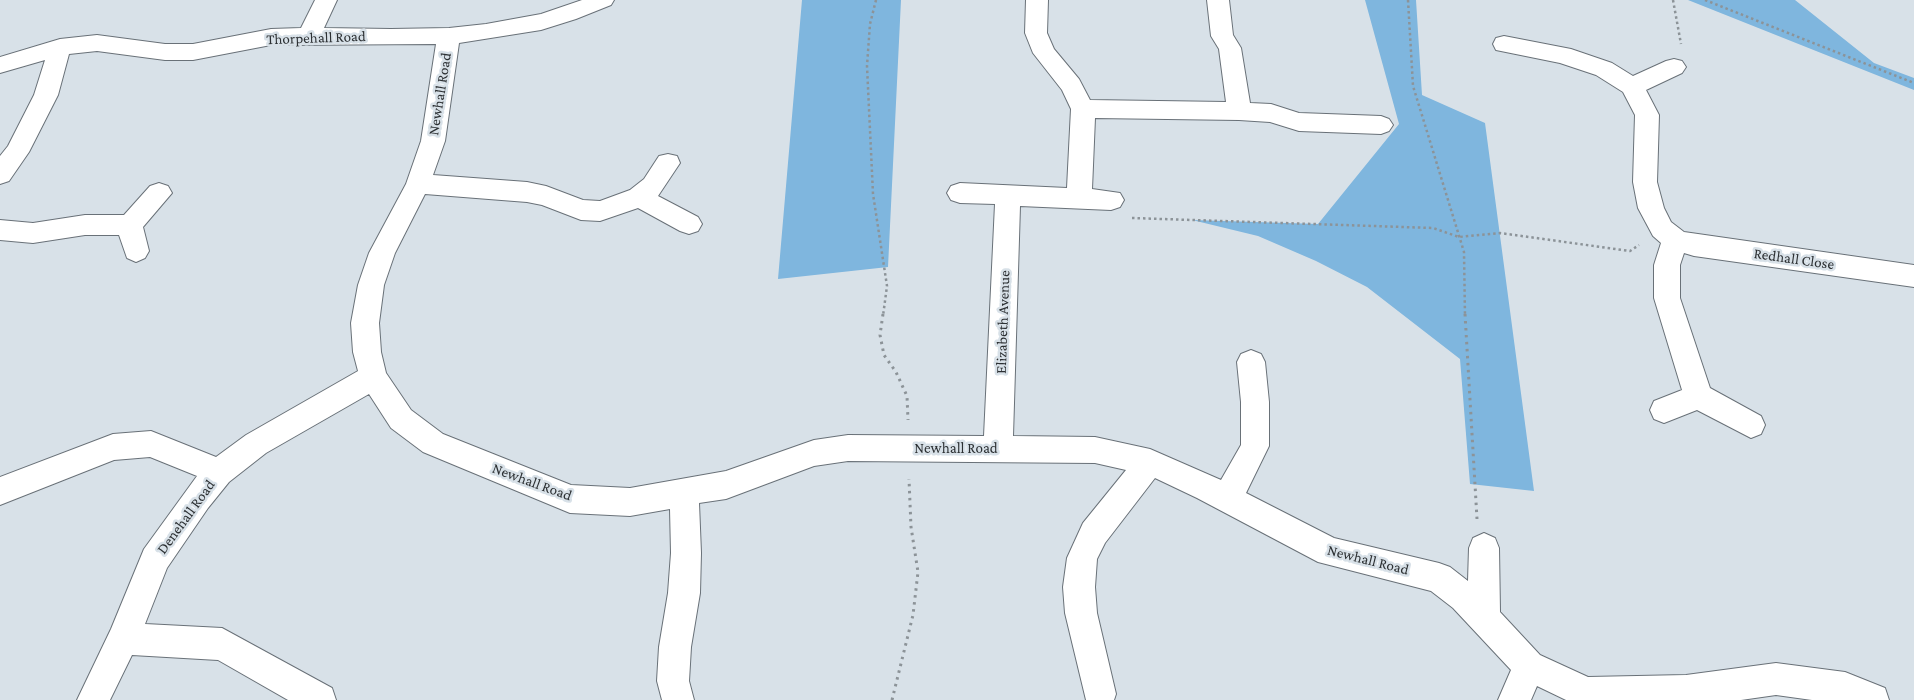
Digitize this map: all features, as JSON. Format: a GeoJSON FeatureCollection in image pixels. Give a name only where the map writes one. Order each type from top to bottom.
{"type":"FeatureCollection","features":[{"type":"Feature","properties":{"kind":"street"},"geometry":{"type":"LineString","coordinates":[[308,35],[326,0]]}},
{"type":"Feature","properties":{"kind":"street","name":"Thorpehall Road"},"geometry":{"type":"LineString","coordinates":[[0,65],[60,47],[98,43],[132,46],[164,52],[193,52],[271,37],[308,35],[449,36],[541,22],[603,0]]}},
{"type":"Feature","properties":{"kind":"street"},"geometry":{"type":"LineString","coordinates":[[1037,0],[1036,34],[1044,53],[1071,85],[1083,109],[1079,198]]}},
{"type":"Feature","properties":{"kind":"street"},"geometry":{"type":"LineString","coordinates":[[1218,0],[1222,36],[1230,48],[1239,111]]}},
{"type":"Feature","properties":{"kind":"street","name":"Newhall Road"},"geometry":{"type":"LineString","coordinates":[[449,36],[433,141],[418,184],[382,252],[371,285],[365,324],[367,352],[373,377],[401,419],[433,443],[570,499],[630,502],[684,494],[726,485],[814,453],[848,448],[1095,450],[1150,462],[1330,552],[1439,578],[1464,597],[1529,666],[1587,693],[1686,691],[1776,679],[1844,688],[1874,700]]}},
{"type":"Feature","properties":{"kind":"street"},"geometry":{"type":"LineString","coordinates":[[1504,44],[1562,55],[1604,69],[1632,86],[1647,115],[1645,182],[1651,208],[1669,234],[1666,298],[1698,396],[1751,425]]}},
{"type":"Feature","properties":{"kind":"street"},"geometry":{"type":"LineString","coordinates":[[0,174],[17,152],[46,95],[60,47]]}},
{"type":"Feature","properties":{"kind":"street"},"geometry":{"type":"LineString","coordinates":[[1632,86],[1674,67]]}},
{"type":"Feature","properties":{"kind":"street"},"geometry":{"type":"LineString","coordinates":[[1083,109],[1239,111],[1271,113],[1299,122],[1381,125]]}},
{"type":"Feature","properties":{"kind":"street"},"geometry":{"type":"LineString","coordinates":[[418,184],[527,192],[546,196],[581,210],[600,211],[616,207],[653,186],[668,163]]}},
{"type":"Feature","properties":{"kind":"street"},"geometry":{"type":"LineString","coordinates":[[0,230],[33,233],[85,225],[130,225],[160,193]]}},
{"type":"Feature","properties":{"kind":"street"},"geometry":{"type":"LineString","coordinates":[[643,193],[647,201],[662,211],[690,224]]}},
{"type":"Feature","properties":{"kind":"street"},"geometry":{"type":"LineString","coordinates":[[960,193],[1111,200]]}},
{"type":"Feature","properties":{"kind":"street","name":"Elizabeth Avenue"},"geometry":{"type":"LineString","coordinates":[[998,448],[1008,195]]}},
{"type":"Feature","properties":{"kind":"street"},"geometry":{"type":"LineString","coordinates":[[130,225],[136,251]]}},
{"type":"Feature","properties":{"kind":"street","name":"Redhall Close"},"geometry":{"type":"LineString","coordinates":[[1669,234],[1694,246],[1914,276]]}},
{"type":"Feature","properties":{"kind":"street"},"geometry":{"type":"LineString","coordinates":[[1227,499],[1255,446],[1256,402],[1251,362]]}},
{"type":"Feature","properties":{"kind":"street","name":"Denehall Road"},"geometry":{"type":"LineString","coordinates":[[92,700],[123,639],[155,559],[197,498],[219,472],[256,444],[373,377]]}},
{"type":"Feature","properties":{"kind":"street"},"geometry":{"type":"LineString","coordinates":[[1664,410],[1698,396]]}},
{"type":"Feature","properties":{"kind":"street"},"geometry":{"type":"LineString","coordinates":[[0,491],[113,447],[151,444],[219,472]]}},
{"type":"Feature","properties":{"kind":"street"},"geometry":{"type":"LineString","coordinates":[[1100,694],[1080,613],[1079,586],[1082,558],[1094,533],[1150,462]]}},
{"type":"Feature","properties":{"kind":"street"},"geometry":{"type":"LineString","coordinates":[[678,700],[673,681],[675,647],[684,593],[686,553],[684,494]]}},
{"type":"Feature","properties":{"kind":"street"},"geometry":{"type":"LineString","coordinates":[[1484,548],[1484,620]]}},
{"type":"Feature","properties":{"kind":"street"},"geometry":{"type":"LineString","coordinates":[[123,639],[222,644],[320,700]]}},
{"type":"Feature","properties":{"kind":"street"},"geometry":{"type":"LineString","coordinates":[[1514,700],[1529,666]]}},
{"type":"Feature","properties":{"kind":"path"},"geometry":{"type":"LineString","coordinates":[[876,0],[870,24],[867,66],[873,194],[887,286],[880,335],[884,356],[896,372],[907,396],[911,527],[918,572],[913,615],[892,700]]}},
{"type":"Feature","properties":{"kind":"path"},"geometry":{"type":"LineString","coordinates":[[1408,0],[1413,86],[1464,252],[1466,356],[1477,525],[1484,548]]}},
{"type":"Feature","properties":{"kind":"path"},"geometry":{"type":"LineString","coordinates":[[1673,0],[1682,54],[1674,67]]}},
{"type":"Feature","properties":{"kind":"path"},"geometry":{"type":"LineString","coordinates":[[1704,0],[1914,83]]}},
{"type":"Feature","properties":{"kind":"path"},"geometry":{"type":"LineString","coordinates":[[1111,200],[1129,217],[1433,228],[1459,236],[1500,233],[1630,250],[1669,234]]}},
{"type":"Feature","properties":{"kind":"shaded area"},"geometry":{"type":"Polygon","coordinates":[[[802,0],[901,0],[888,267],[778,279],[802,0]]]}},
{"type":"Feature","properties":{"kind":"shaded area"},"geometry":{"type":"Polygon","coordinates":[[[1365,0],[1416,0],[1422,95],[1485,123],[1534,491],[1470,484],[1460,359],[1367,287],[1316,261],[1258,236],[1192,220],[1318,224],[1399,124],[1365,0]]]}},
{"type":"Feature","properties":{"kind":"shaded area"},"geometry":{"type":"Polygon","coordinates":[[[1688,0],[1795,0],[1874,63],[1914,78],[1914,90],[1688,0]]]}}]}
